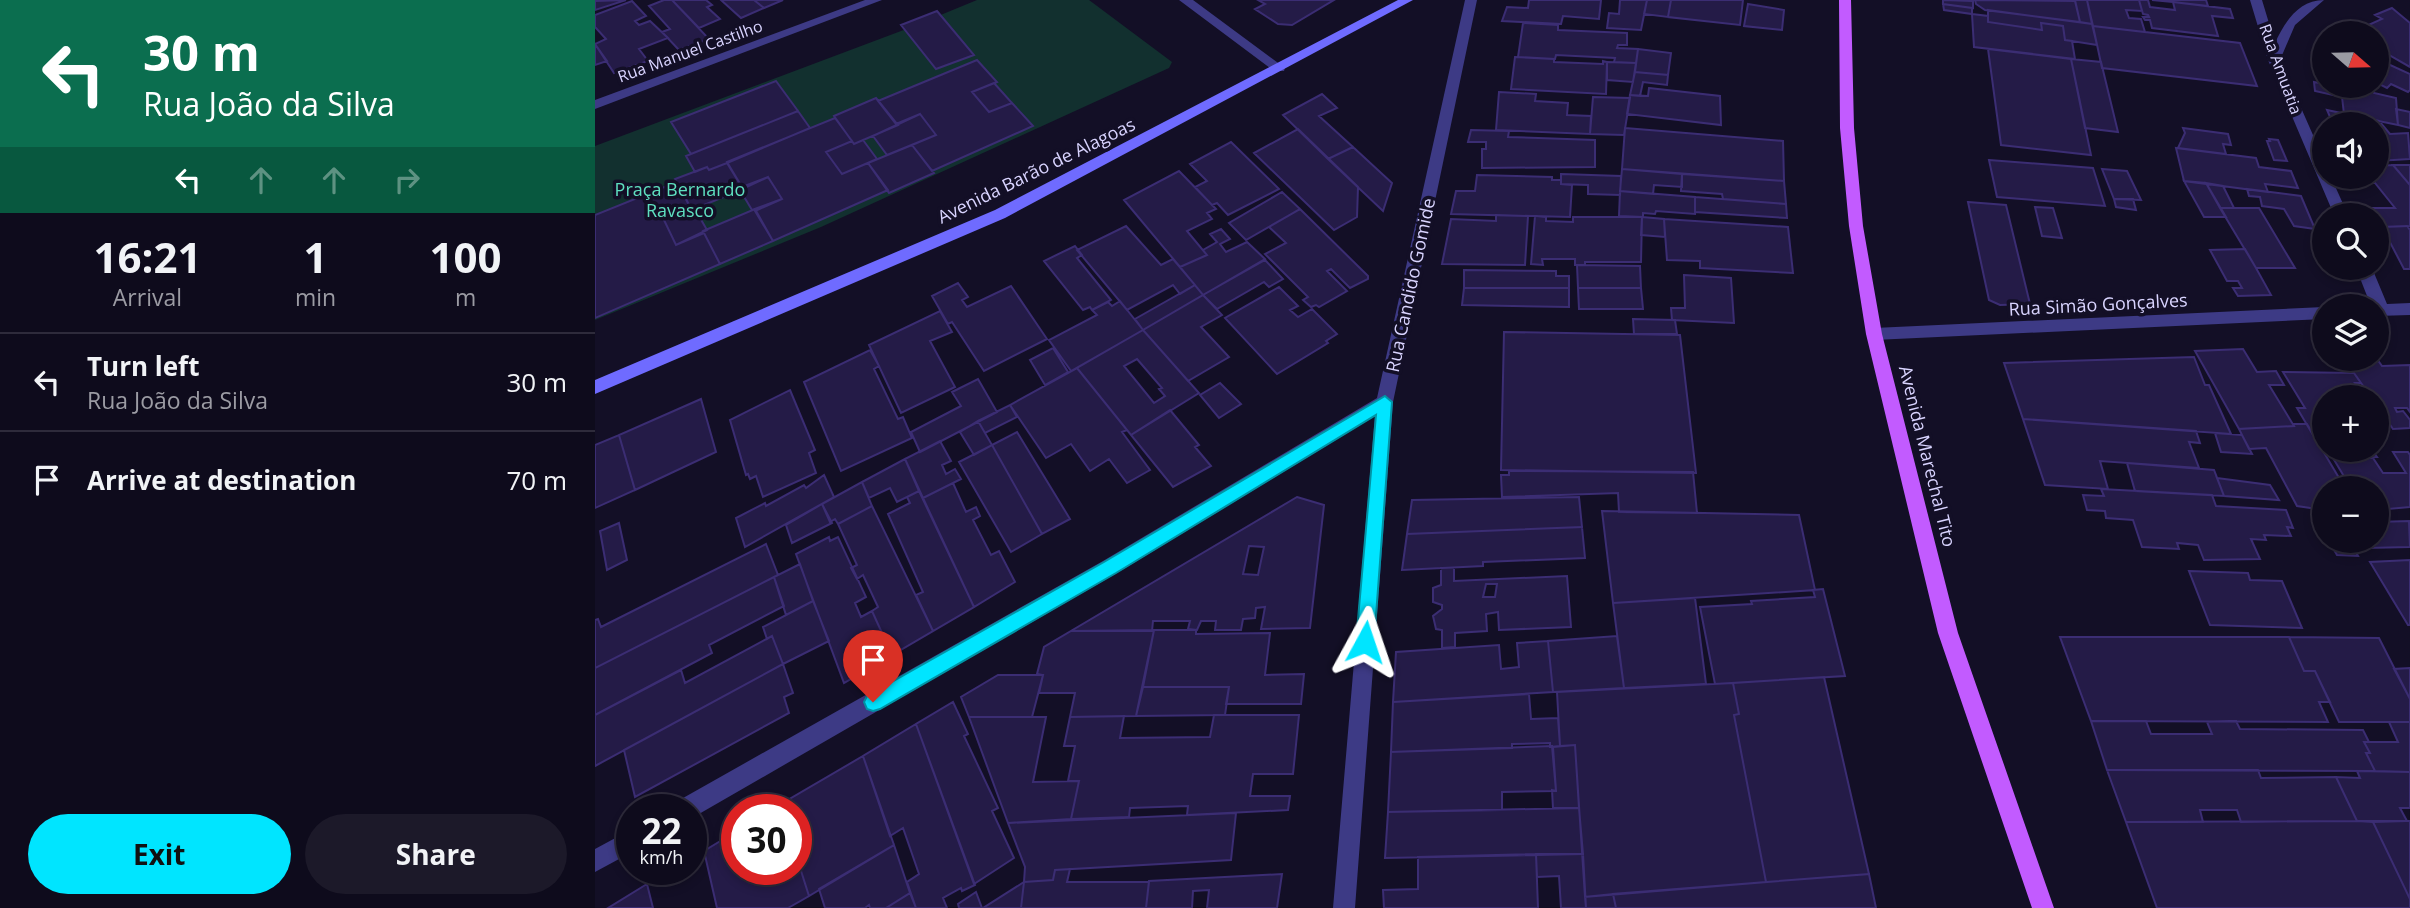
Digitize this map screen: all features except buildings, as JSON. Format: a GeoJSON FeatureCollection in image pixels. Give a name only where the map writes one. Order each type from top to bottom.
{"type":"FeatureCollection","features":[{"type":"Feature","properties":{"kind":"main road","name":"Avenida Barão de Alagoas"},"geometry":{"type":"LineString","coordinates":[[595,387],[1000,214],[1408,0]]}},
{"type":"Feature","properties":{"kind":"main road","name":"Avenida Marechal Tito"},"geometry":{"type":"LineString","coordinates":[[1845,0],[1847,128],[1856,226],[1874,334],[1948,633],[2043,908]]}},
{"type":"Feature","properties":{"kind":"street","name":"Rua Manuel Castilho"},"geometry":{"type":"LineString","coordinates":[[595,105],[876,0]]}},
{"type":"Feature","properties":{"kind":"street"},"geometry":{"type":"LineString","coordinates":[[1185,0],[1279,68]]}},
{"type":"Feature","properties":{"kind":"street","name":"Rua Candido Gomide"},"geometry":{"type":"LineString","coordinates":[[1343,908],[1385,402],[1471,0]]}},
{"type":"Feature","properties":{"kind":"street","name":"Rua Amuatia"},"geometry":{"type":"LineString","coordinates":[[2256,0],[2274,60],[2312,149]]}},
{"type":"Feature","properties":{"kind":"street"},"geometry":{"type":"LineString","coordinates":[[2274,60],[2290,23],[2318,0]]}},
{"type":"Feature","properties":{"kind":"street"},"geometry":{"type":"LineString","coordinates":[[2389,310],[2410,309]]}},
{"type":"Feature","properties":{"kind":"street","name":"Rua Simão Gonçalves"},"geometry":{"type":"LineString","coordinates":[[1874,334],[2312,314]]}},
{"type":"Feature","properties":{"kind":"street"},"geometry":{"type":"LineString","coordinates":[[707,797],[1110,567],[1385,402]]}},
{"type":"Feature","properties":{"kind":"street"},"geometry":{"type":"LineString","coordinates":[[595,861],[616,849]]}},
{"type":"Feature","properties":{"kind":"green space","name":"Praça Bernardo Ravasco"},"geometry":{"type":"Polygon","coordinates":[[[977,0],[1089,0],[1172,62],[1169,68],[821,227],[595,320],[595,146],[977,0]]]}},
{"type":"Feature","properties":{"kind":"route"},"geometry":{"type":"LineString","coordinates":[[873,702],[1110,567],[1385,402],[1365,642]]}}]}
